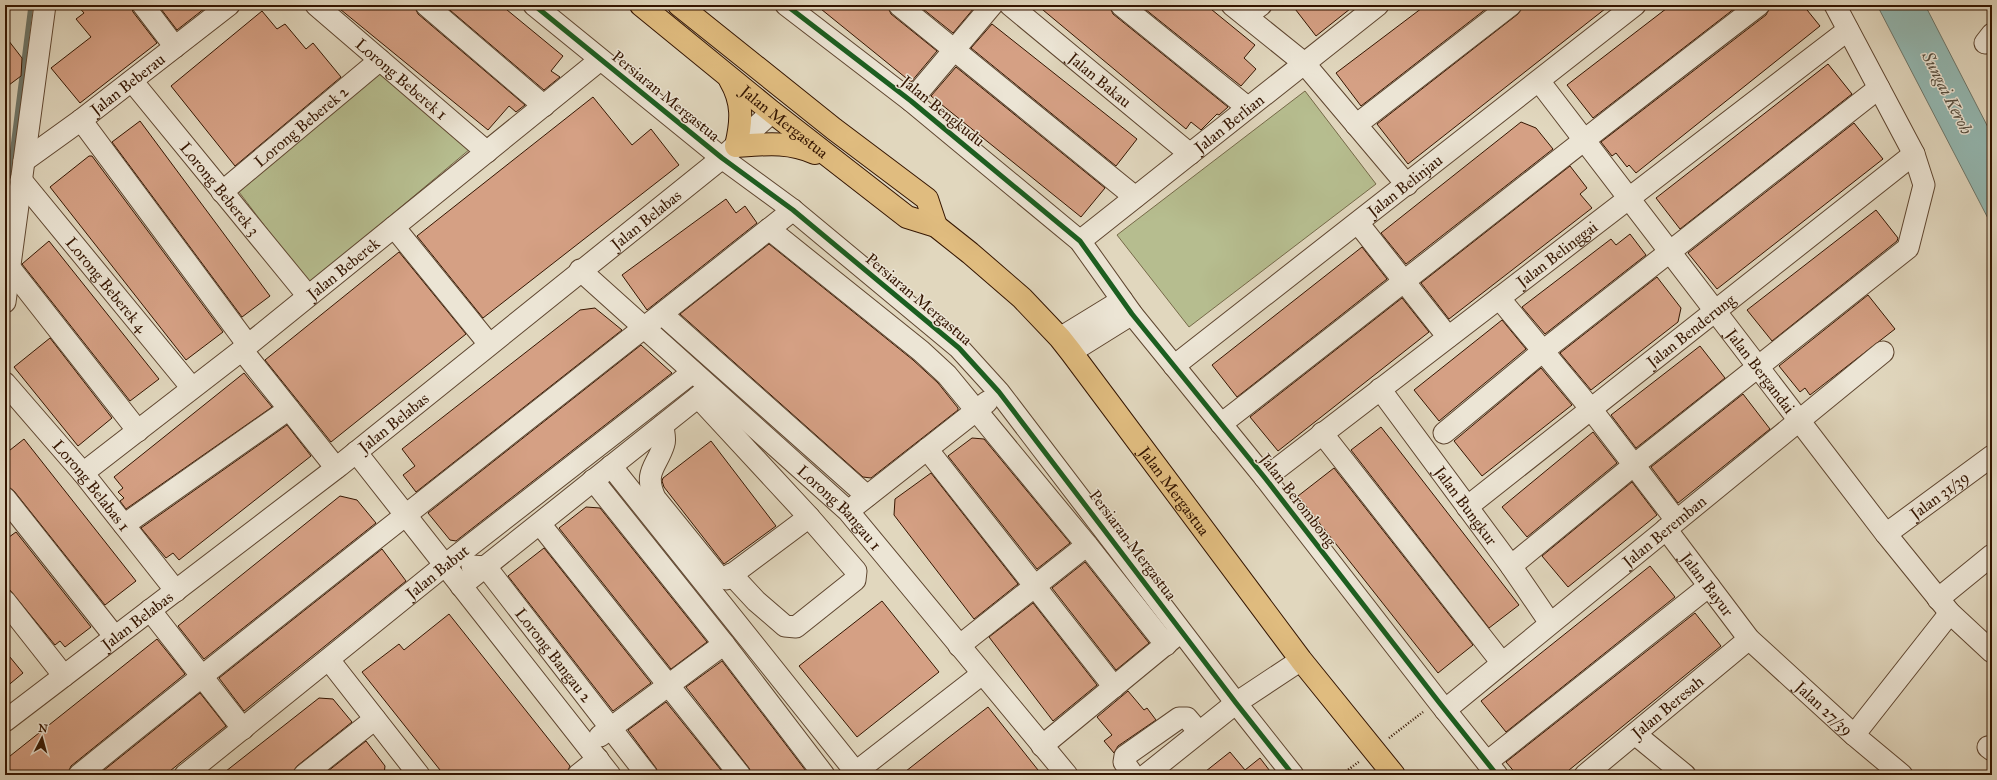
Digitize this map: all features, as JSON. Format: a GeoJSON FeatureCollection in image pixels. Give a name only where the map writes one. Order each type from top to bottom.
{"type":"FeatureCollection","features":[{"type":"Feature","properties":{"kind":"main road","name":"Jalan Mergastua"},"geometry":{"type":"LineString","coordinates":[[641,5],[730,79],[836,163],[907,217],[936,226],[1022,298],[1066,345],[1301,660],[1394,775]]}},
{"type":"Feature","properties":{"kind":"main road","name":"Jalan Mergastua"},"geometry":{"type":"LineString","coordinates":[[679,5],[834,129],[927,199],[936,226]]}},
{"type":"Feature","properties":{"kind":"main road"},"geometry":{"type":"LineString","coordinates":[[764,73],[770,88],[772,112],[795,115],[834,129]]}},
{"type":"Feature","properties":{"kind":"main road"},"geometry":{"type":"LineString","coordinates":[[729,152],[741,127],[740,101],[730,79]]}},
{"type":"Feature","properties":{"kind":"main road"},"geometry":{"type":"LineString","coordinates":[[729,152],[788,144],[804,148],[836,163]]}},
{"type":"Feature","properties":{"kind":"street"},"geometry":{"type":"LineString","coordinates":[[5,302],[45,5]]}},
{"type":"Feature","properties":{"kind":"street"},"geometry":{"type":"LineString","coordinates":[[143,5],[175,47]]}},
{"type":"Feature","properties":{"kind":"street","name":"Jalan Beberau"},"geometry":{"type":"LineString","coordinates":[[23,171],[81,120],[229,5]]}},
{"type":"Feature","properties":{"kind":"street","name":"Lorong Beberek 1"},"geometry":{"type":"LineString","coordinates":[[316,5],[487,152]]}},
{"type":"Feature","properties":{"kind":"street"},"geometry":{"type":"LineString","coordinates":[[426,5],[544,106]]}},
{"type":"Feature","properties":{"kind":"street","name":"Persiaran Mergastua"},"geometry":{"type":"LineString","coordinates":[[534,5],[600,60],[729,152],[793,210],[960,348],[999,392],[1182,631],[1236,703],[1284,772]]}},
{"type":"Feature","properties":{"kind":"street","name":"Jalan Bengkudu"},"geometry":{"type":"LineString","coordinates":[[786,5],[911,101],[1080,240]]}},
{"type":"Feature","properties":{"kind":"street"},"geometry":{"type":"LineString","coordinates":[[899,5],[1135,197]]}},
{"type":"Feature","properties":{"kind":"street"},"geometry":{"type":"LineString","coordinates":[[911,101],[992,5]]}},
{"type":"Feature","properties":{"kind":"street","name":"Jalan Bakau"},"geometry":{"type":"LineString","coordinates":[[1010,5],[1190,154]]}},
{"type":"Feature","properties":{"kind":"street"},"geometry":{"type":"LineString","coordinates":[[1121,5],[1247,107]]}},
{"type":"Feature","properties":{"kind":"street","name":"Jalan Berlian"},"geometry":{"type":"LineString","coordinates":[[1080,240],[1378,5]]}},
{"type":"Feature","properties":{"kind":"street"},"geometry":{"type":"LineString","coordinates":[[1356,125],[1511,5]]}},
{"type":"Feature","properties":{"kind":"street","name":"Jalan Belinjau"},"geometry":{"type":"LineString","coordinates":[[1174,366],[1636,5]]}},
{"type":"Feature","properties":{"kind":"street"},"geometry":{"type":"LineString","coordinates":[[1221,424],[1404,283],[1583,139],[1759,5]]}},
{"type":"Feature","properties":{"kind":"street"},"geometry":{"type":"LineString","coordinates":[[1511,566],[1634,465],[1759,368],[1908,248],[1924,185],[1914,154],[1835,5]]}},
{"type":"Feature","properties":{"kind":"street"},"geometry":{"type":"LineString","coordinates":[[1247,9],[1304,63],[1407,185]]}},
{"type":"Feature","properties":{"kind":"street","name":"Jalan Belinggai"},"geometry":{"type":"LineString","coordinates":[[1265,478],[1848,30]]}},
{"type":"Feature","properties":{"kind":"street","name":"Lorong Beberek 2"},"geometry":{"type":"LineString","coordinates":[[222,192],[380,60]]}},
{"type":"Feature","properties":{"kind":"street","name":"Jalan Beberek"},"geometry":{"type":"LineString","coordinates":[[83,473],[245,348],[600,60]]}},
{"type":"Feature","properties":{"kind":"street","name":"Lorong Beberek 3"},"geometry":{"type":"LineString","coordinates":[[132,81],[308,296]]}},
{"type":"Feature","properties":{"kind":"street","name":"Jalan Bergandai"},"geometry":{"type":"LineString","coordinates":[[1539,81],[1886,534],[1944,606],[1991,650]]}},
{"type":"Feature","properties":{"kind":"street"},"geometry":{"type":"LineString","coordinates":[[1444,433],[1543,351],[1879,88]]}},
{"type":"Feature","properties":{"kind":"street","name":"Jalan Belabas"},"geometry":{"type":"LineString","coordinates":[[5,721],[336,468],[580,270],[729,152],[772,112]]}},
{"type":"Feature","properties":{"kind":"street"},"geometry":{"type":"LineString","coordinates":[[81,120],[289,409],[336,468]]}},
{"type":"Feature","properties":{"kind":"street","name":"Jalan Benderung"},"geometry":{"type":"LineString","coordinates":[[1467,507],[1914,154]]}},
{"type":"Feature","properties":{"kind":"street","name":"Lorong Beberek 4"},"geometry":{"type":"LineString","coordinates":[[23,171],[192,388]]}},
{"type":"Feature","properties":{"kind":"street"},"geometry":{"type":"LineString","coordinates":[[79,775],[406,514],[793,210]]}},
{"type":"Feature","properties":{"kind":"street"},"geometry":{"type":"LineString","coordinates":[[1358,223],[1448,337]]}},
{"type":"Feature","properties":{"kind":"street"},"geometry":{"type":"LineString","coordinates":[[394,227],[489,344]]}},
{"type":"Feature","properties":{"kind":"street"},"geometry":{"type":"LineString","coordinates":[[769,229],[921,351],[947,375],[1087,545],[1166,645]]}},
{"type":"Feature","properties":{"kind":"street","name":"Jalan Berombong"},"geometry":{"type":"LineString","coordinates":[[1080,240],[1127,307],[1265,478],[1444,710],[1492,768]]}},
{"type":"Feature","properties":{"kind":"street"},"geometry":{"type":"LineString","coordinates":[[10,268],[138,431]]}},
{"type":"Feature","properties":{"kind":"street","name":"Lorong Bangau 1"},"geometry":{"type":"LineString","coordinates":[[580,270],[693,372],[704,393],[848,511],[1067,775]]}},
{"type":"Feature","properties":{"kind":"street","name":"Jalan Bayur"},"geometry":{"type":"LineString","coordinates":[[1498,298],[1591,409],[1634,465],[1709,586],[1749,639]]}},
{"type":"Feature","properties":{"kind":"street"},"geometry":{"type":"LineString","coordinates":[[1066,345],[1127,307]]}},
{"type":"Feature","properties":{"kind":"street"},"geometry":{"type":"LineString","coordinates":[[662,314],[867,496]]}},
{"type":"Feature","properties":{"kind":"street","name":"Jalan Beremban"},"geometry":{"type":"LineString","coordinates":[[1444,710],[1883,352]]}},
{"type":"Feature","properties":{"kind":"street","name":"Jalan Babut"},"geometry":{"type":"LineString","coordinates":[[185,775],[330,660],[445,565],[693,372]]}},
{"type":"Feature","properties":{"kind":"street","name":"Lorong Belabas 1"},"geometry":{"type":"LineString","coordinates":[[5,383],[83,473],[176,591]]}},
{"type":"Feature","properties":{"kind":"street","name":"Jalan Bungkur"},"geometry":{"type":"LineString","coordinates":[[1380,390],[1511,566],[1550,623]]}},
{"type":"Feature","properties":{"kind":"street"},"geometry":{"type":"LineString","coordinates":[[848,511],[999,392]]}},
{"type":"Feature","properties":{"kind":"street"},"geometry":{"type":"LineString","coordinates":[[704,393],[856,571],[857,576],[855,580],[796,627],[786,626],[756,601],[731,574]]}},
{"type":"Feature","properties":{"kind":"street","name":"Jalan Babut"},"geometry":{"type":"LineString","coordinates":[[461,586],[704,393]]}},
{"type":"Feature","properties":{"kind":"street"},"geometry":{"type":"LineString","coordinates":[[124,525],[289,409]]}},
{"type":"Feature","properties":{"kind":"street"},"geometry":{"type":"LineString","coordinates":[[663,425],[664,443],[652,467],[650,486],[655,498],[719,577],[726,578],[809,517]]}},
{"type":"Feature","properties":{"kind":"street"},"geometry":{"type":"LineString","coordinates":[[1322,433],[1502,663]]}},
{"type":"Feature","properties":{"kind":"street"},"geometry":{"type":"LineString","coordinates":[[927,449],[1114,687]]}},
{"type":"Feature","properties":{"kind":"street","name":"Lorong Bangau 2"},"geometry":{"type":"LineString","coordinates":[[356,452],[598,760]]}},
{"type":"Feature","properties":{"kind":"street","name":"Jalan 31/39"},"geometry":{"type":"LineString","coordinates":[[1886,534],[1992,456]]}},
{"type":"Feature","properties":{"kind":"street"},"geometry":{"type":"LineString","coordinates":[[611,466],[855,774],[982,674]]}},
{"type":"Feature","properties":{"kind":"street"},"geometry":{"type":"LineString","coordinates":[[593,480],[724,644],[824,775]]}},
{"type":"Feature","properties":{"kind":"street"},"geometry":{"type":"LineString","coordinates":[[5,498],[115,637]]}},
{"type":"Feature","properties":{"kind":"street"},"geometry":{"type":"LineString","coordinates":[[540,524],[740,775]]}},
{"type":"Feature","properties":{"kind":"street"},"geometry":{"type":"LineString","coordinates":[[959,646],[1087,545]]}},
{"type":"Feature","properties":{"kind":"street"},"geometry":{"type":"LineString","coordinates":[[1854,735],[1944,606],[1992,555]]}},
{"type":"Feature","properties":{"kind":"street"},"geometry":{"type":"LineString","coordinates":[[445,565],[486,567]]}},
{"type":"Feature","properties":{"kind":"street","name":"Lorong Bangau 2"},"geometry":{"type":"LineString","coordinates":[[486,567],[647,775]]}},
{"type":"Feature","properties":{"kind":"street"},"geometry":{"type":"LineString","coordinates":[[1492,768],[1709,586]]}},
{"type":"Feature","properties":{"kind":"street"},"geometry":{"type":"LineString","coordinates":[[5,601],[64,676]]}},
{"type":"Feature","properties":{"kind":"street"},"geometry":{"type":"LineString","coordinates":[[150,610],[242,729]]}},
{"type":"Feature","properties":{"kind":"street"},"geometry":{"type":"LineString","coordinates":[[1042,746],[1182,631]]}},
{"type":"Feature","properties":{"kind":"street","name":"Jalan Beresah"},"geometry":{"type":"LineString","coordinates":[[1585,775],[1749,639]]}},
{"type":"Feature","properties":{"kind":"street","name":"Jalan 27/39"},"geometry":{"type":"LineString","coordinates":[[1749,639],[1893,772]]}},
{"type":"Feature","properties":{"kind":"street"},"geometry":{"type":"LineString","coordinates":[[578,775],[598,760],[611,728],[724,644]]}},
{"type":"Feature","properties":{"kind":"street"},"geometry":{"type":"LineString","coordinates":[[330,660],[415,773]]}},
{"type":"Feature","properties":{"kind":"street"},"geometry":{"type":"LineString","coordinates":[[1146,775],[1236,703],[1301,660]]}},
{"type":"Feature","properties":{"kind":"street"},"geometry":{"type":"LineString","coordinates":[[1133,775],[1124,762],[1125,756],[1179,718],[1187,718],[1199,732]]}},
{"type":"Feature","properties":{"kind":"street"},"geometry":{"type":"LineString","coordinates":[[304,775],[375,719]]}},
{"type":"Feature","properties":{"kind":"street"},"geometry":{"type":"LineString","coordinates":[[1635,734],[1685,775]]}},
{"type":"Feature","properties":{"kind":"green space"},"geometry":{"type":"Polygon","coordinates":[[[378,72],[470,149],[309,284],[239,192],[378,72]]]}},
{"type":"Feature","properties":{"kind":"green space"},"geometry":{"type":"Polygon","coordinates":[[[1305,91],[1376,184],[1189,327],[1117,235],[1305,91]]]}},
{"type":"Feature","properties":{"kind":"water","name":"Sungai Keroh"},"geometry":{"type":"Polygon","coordinates":[[[1877,5],[1925,5],[1992,135],[1992,226],[1877,5]]]}},
{"type":"Feature","properties":{"kind":"building"},"geometry":{"type":"Polygon","coordinates":[[[77,5],[131,5],[133,12],[157,43],[80,103],[51,68],[91,37],[76,19],[84,13],[77,5]]]}},
{"type":"Feature","properties":{"kind":"building"},"geometry":{"type":"Polygon","coordinates":[[[158,5],[209,5],[177,30],[158,5]]]}},
{"type":"Feature","properties":{"kind":"building"},"geometry":{"type":"Polygon","coordinates":[[[335,5],[414,5],[418,14],[525,105],[516,112],[509,106],[488,130],[335,5]]]}},
{"type":"Feature","properties":{"kind":"building"},"geometry":{"type":"Polygon","coordinates":[[[444,5],[501,5],[563,56],[551,71],[560,77],[544,90],[444,5]]]}},
{"type":"Feature","properties":{"kind":"building"},"geometry":{"type":"Polygon","coordinates":[[[816,5],[887,5],[891,14],[937,51],[911,82],[816,5]]]}},
{"type":"Feature","properties":{"kind":"building"},"geometry":{"type":"Polygon","coordinates":[[[918,5],[970,5],[974,8],[953,33],[918,5]]]}},
{"type":"Feature","properties":{"kind":"building"},"geometry":{"type":"Polygon","coordinates":[[[1037,5],[1109,5],[1113,14],[1228,107],[1219,115],[1217,114],[1201,130],[1191,122],[1186,129],[1037,5]]]}},
{"type":"Feature","properties":{"kind":"building"},"geometry":{"type":"Polygon","coordinates":[[[1140,5],[1206,5],[1255,45],[1244,58],[1256,69],[1241,86],[1140,5]]]}},
{"type":"Feature","properties":{"kind":"building"},"geometry":{"type":"Polygon","coordinates":[[[1292,5],[1355,5],[1316,36],[1292,5]]]}},
{"type":"Feature","properties":{"kind":"building"},"geometry":{"type":"Polygon","coordinates":[[[1426,5],[1491,5],[1361,106],[1336,73],[1426,5]]]}},
{"type":"Feature","properties":{"kind":"building"},"geometry":{"type":"Polygon","coordinates":[[[1523,5],[1610,5],[1408,164],[1377,124],[1518,14],[1523,5]]]}},
{"type":"Feature","properties":{"kind":"building"},"geometry":{"type":"Polygon","coordinates":[[[1671,5],[1739,5],[1593,118],[1567,85],[1671,5]]]}},
{"type":"Feature","properties":{"kind":"building"},"geometry":{"type":"Polygon","coordinates":[[[1771,5],[1803,5],[1820,26],[1636,173],[1629,165],[1627,167],[1616,153],[1612,156],[1601,142],[1766,15],[1771,5]]]}},
{"type":"Feature","properties":{"kind":"building"},"geometry":{"type":"Polygon","coordinates":[[[262,11],[277,29],[285,24],[306,49],[313,43],[341,77],[235,166],[171,86],[262,11]]]}},
{"type":"Feature","properties":{"kind":"building"},"geometry":{"type":"Polygon","coordinates":[[[992,24],[1137,139],[1116,166],[971,48],[992,24]]]}},
{"type":"Feature","properties":{"kind":"building"},"geometry":{"type":"Polygon","coordinates":[[[5,36],[22,58],[21,76],[5,88],[5,36]]]}},
{"type":"Feature","properties":{"kind":"building"},"geometry":{"type":"Polygon","coordinates":[[[1828,64],[1852,94],[1680,229],[1656,198],[1828,64]]]}},
{"type":"Feature","properties":{"kind":"building"},"geometry":{"type":"Polygon","coordinates":[[[956,67],[1105,188],[1081,217],[931,96],[956,67]]]}},
{"type":"Feature","properties":{"kind":"building"},"geometry":{"type":"Polygon","coordinates":[[[593,97],[632,145],[651,129],[679,165],[483,318],[417,236],[593,97]]]}},
{"type":"Feature","properties":{"kind":"building"},"geometry":{"type":"Polygon","coordinates":[[[140,121],[270,296],[242,317],[112,142],[140,121]]]}},
{"type":"Feature","properties":{"kind":"building"},"geometry":{"type":"Polygon","coordinates":[[[1521,122],[1536,128],[1553,149],[1406,264],[1381,233],[1521,122]]]}},
{"type":"Feature","properties":{"kind":"building"},"geometry":{"type":"Polygon","coordinates":[[[1854,123],[1883,159],[1717,289],[1688,253],[1854,123]]]}},
{"type":"Feature","properties":{"kind":"building"},"geometry":{"type":"Polygon","coordinates":[[[89,156],[92,156],[223,332],[186,360],[50,187],[89,156]]]}},
{"type":"Feature","properties":{"kind":"building"},"geometry":{"type":"Polygon","coordinates":[[[1570,166],[1587,188],[1580,194],[1592,208],[1449,319],[1421,283],[1570,166]]]}},
{"type":"Feature","properties":{"kind":"building"},"geometry":{"type":"Polygon","coordinates":[[[726,199],[736,213],[745,206],[757,223],[647,310],[622,275],[726,199]]]}},
{"type":"Feature","properties":{"kind":"building"},"geometry":{"type":"Polygon","coordinates":[[[1876,210],[1898,238],[1897,241],[1772,341],[1747,310],[1876,210]]]}},
{"type":"Feature","properties":{"kind":"building"},"geometry":{"type":"Polygon","coordinates":[[[1630,234],[1646,255],[1545,334],[1522,307],[1611,239],[1616,245],[1630,234]]]}},
{"type":"Feature","properties":{"kind":"building"},"geometry":{"type":"Polygon","coordinates":[[[49,241],[159,379],[130,401],[22,264],[49,241]]]}},
{"type":"Feature","properties":{"kind":"building"},"geometry":{"type":"Polygon","coordinates":[[[769,244],[913,360],[938,383],[958,408],[958,410],[871,478],[863,477],[680,314],[769,244]]]}},
{"type":"Feature","properties":{"kind":"building"},"geometry":{"type":"Polygon","coordinates":[[[1362,247],[1387,279],[1237,397],[1212,365],[1362,247]]]}},
{"type":"Feature","properties":{"kind":"building"},"geometry":{"type":"Polygon","coordinates":[[[399,252],[466,334],[331,442],[265,360],[399,252]]]}},
{"type":"Feature","properties":{"kind":"building"},"geometry":{"type":"Polygon","coordinates":[[[1657,277],[1681,308],[1678,322],[1591,390],[1560,353],[1657,277]]]}},
{"type":"Feature","properties":{"kind":"building"},"geometry":{"type":"Polygon","coordinates":[[[1868,295],[1895,329],[1810,395],[1805,388],[1800,392],[1779,366],[1868,295]]]}},
{"type":"Feature","properties":{"kind":"building"},"geometry":{"type":"Polygon","coordinates":[[[1402,298],[1429,332],[1278,451],[1250,417],[1402,298]]]}},
{"type":"Feature","properties":{"kind":"building"},"geometry":{"type":"Polygon","coordinates":[[[595,308],[622,330],[416,492],[403,475],[415,466],[402,449],[580,310],[595,308]]]}},
{"type":"Feature","properties":{"kind":"building"},"geometry":{"type":"Polygon","coordinates":[[[1502,320],[1526,349],[1439,421],[1414,390],[1502,320]]]}},
{"type":"Feature","properties":{"kind":"building"},"geometry":{"type":"Polygon","coordinates":[[[50,338],[112,418],[78,446],[14,367],[50,338]]]}},
{"type":"Feature","properties":{"kind":"building"},"geometry":{"type":"Polygon","coordinates":[[[641,345],[672,373],[456,541],[450,540],[428,513],[641,345]]]}},
{"type":"Feature","properties":{"kind":"building"},"geometry":{"type":"Polygon","coordinates":[[[1700,346],[1725,378],[1636,448],[1611,415],[1700,346]]]}},
{"type":"Feature","properties":{"kind":"building"},"geometry":{"type":"Polygon","coordinates":[[[1541,368],[1572,405],[1482,476],[1454,441],[1541,368]]]}},
{"type":"Feature","properties":{"kind":"building"},"geometry":{"type":"Polygon","coordinates":[[[244,373],[272,407],[126,509],[120,501],[124,498],[118,492],[123,488],[114,477],[244,373]]]}},
{"type":"Feature","properties":{"kind":"building"},"geometry":{"type":"Polygon","coordinates":[[[1743,394],[1770,429],[1678,503],[1651,467],[1743,394]]]}},
{"type":"Feature","properties":{"kind":"building"},"geometry":{"type":"Polygon","coordinates":[[[287,425],[311,456],[179,560],[173,553],[166,558],[141,528],[287,425]]]}},
{"type":"Feature","properties":{"kind":"building"},"geometry":{"type":"Polygon","coordinates":[[[1381,427],[1519,605],[1489,628],[1351,450],[1381,427]]]}},
{"type":"Feature","properties":{"kind":"building"},"geometry":{"type":"Polygon","coordinates":[[[1593,432],[1617,463],[1527,537],[1502,507],[1593,432]]]}},
{"type":"Feature","properties":{"kind":"building"},"geometry":{"type":"Polygon","coordinates":[[[972,438],[984,439],[1070,543],[1037,569],[948,456],[972,438]]]}},
{"type":"Feature","properties":{"kind":"building"},"geometry":{"type":"Polygon","coordinates":[[[24,439],[136,581],[105,605],[14,491],[5,486],[5,454],[24,439]]]}},
{"type":"Feature","properties":{"kind":"building"},"geometry":{"type":"Polygon","coordinates":[[[711,441],[776,526],[724,564],[664,487],[662,481],[663,478],[711,441]]]}},
{"type":"Feature","properties":{"kind":"building"},"geometry":{"type":"Polygon","coordinates":[[[1334,468],[1473,645],[1438,673],[1298,496],[1334,468]]]}},
{"type":"Feature","properties":{"kind":"building"},"geometry":{"type":"Polygon","coordinates":[[[931,473],[1018,584],[974,619],[894,515],[895,499],[931,473]]]}},
{"type":"Feature","properties":{"kind":"building"},"geometry":{"type":"Polygon","coordinates":[[[1632,482],[1657,515],[1568,587],[1542,556],[1632,482]]]}},
{"type":"Feature","properties":{"kind":"building"},"geometry":{"type":"Polygon","coordinates":[[[340,496],[357,500],[376,523],[204,659],[178,626],[340,496]]]}},
{"type":"Feature","properties":{"kind":"building"},"geometry":{"type":"Polygon","coordinates":[[[586,507],[600,508],[707,642],[671,669],[559,528],[586,507]]]}},
{"type":"Feature","properties":{"kind":"building"},"geometry":{"type":"Polygon","coordinates":[[[16,532],[91,627],[65,647],[60,641],[55,645],[5,584],[5,540],[16,532]]]}},
{"type":"Feature","properties":{"kind":"building"},"geometry":{"type":"Polygon","coordinates":[[[544,548],[651,683],[613,711],[508,576],[544,548]]]}},
{"type":"Feature","properties":{"kind":"building"},"geometry":{"type":"Polygon","coordinates":[[[382,549],[406,581],[244,711],[219,678],[382,549]]]}},
{"type":"Feature","properties":{"kind":"building"},"geometry":{"type":"Polygon","coordinates":[[[1085,562],[1149,643],[1116,670],[1052,588],[1085,562]]]}},
{"type":"Feature","properties":{"kind":"building"},"geometry":{"type":"Polygon","coordinates":[[[1650,566],[1675,597],[1506,732],[1481,701],[1650,566]]]}},
{"type":"Feature","properties":{"kind":"building"},"geometry":{"type":"Polygon","coordinates":[[[882,601],[939,672],[857,737],[799,666],[882,601]]]}},
{"type":"Feature","properties":{"kind":"building"},"geometry":{"type":"Polygon","coordinates":[[[1033,603],[1097,685],[1053,721],[989,637],[1033,603]]]}},
{"type":"Feature","properties":{"kind":"building"},"geometry":{"type":"Polygon","coordinates":[[[1695,613],[1721,646],[1563,775],[1517,775],[1506,762],[1695,613]]]}},
{"type":"Feature","properties":{"kind":"building"},"geometry":{"type":"Polygon","coordinates":[[[449,614],[570,766],[566,775],[444,775],[362,672],[399,644],[404,650],[449,614]]]}},
{"type":"Feature","properties":{"kind":"building"},"geometry":{"type":"Polygon","coordinates":[[[157,639],[185,674],[71,766],[67,775],[5,775],[5,760],[157,639]]]}},
{"type":"Feature","properties":{"kind":"building"},"geometry":{"type":"Polygon","coordinates":[[[5,651],[23,673],[5,688],[5,651]]]}},
{"type":"Feature","properties":{"kind":"building"},"geometry":{"type":"Polygon","coordinates":[[[722,661],[809,775],[752,775],[749,768],[686,687],[722,661]]]}},
{"type":"Feature","properties":{"kind":"building"},"geometry":{"type":"Polygon","coordinates":[[[1128,691],[1144,710],[1147,708],[1156,720],[1118,746],[1114,753],[1104,741],[1112,735],[1097,717],[1128,691]]]}},
{"type":"Feature","properties":{"kind":"building"},"geometry":{"type":"Polygon","coordinates":[[[200,693],[226,726],[165,775],[98,775],[200,693]]]}},
{"type":"Feature","properties":{"kind":"building"},"geometry":{"type":"Polygon","coordinates":[[[319,698],[333,699],[352,722],[297,766],[292,775],[221,775],[319,698]]]}},
{"type":"Feature","properties":{"kind":"building"},"geometry":{"type":"Polygon","coordinates":[[[666,702],[725,775],[659,775],[656,768],[628,730],[666,702]]]}},
{"type":"Feature","properties":{"kind":"building"},"geometry":{"type":"Polygon","coordinates":[[[988,707],[1042,775],[901,775],[948,738],[988,707]]]}},
{"type":"Feature","properties":{"kind":"building"},"geometry":{"type":"Polygon","coordinates":[[[366,741],[385,766],[384,775],[323,775],[366,741]]]}},
{"type":"Feature","properties":{"kind":"building"},"geometry":{"type":"Polygon","coordinates":[[[1230,752],[1245,770],[1260,758],[1273,775],[1201,775],[1230,752]]]}},
{"type":"Feature","properties":{"kind":"waterway"},"geometry":{"type":"LineString","coordinates":[[5,210],[31,5]]}},
{"type":"Feature","properties":{"kind":"cycle path"},"geometry":{"type":"LineString","coordinates":[[534,5],[722,158],[793,210],[959,348],[999,392],[1236,703],[1293,775]]}},
{"type":"Feature","properties":{"kind":"cycle path"},"geometry":{"type":"LineString","coordinates":[[786,5],[911,101],[1080,241],[1132,314],[1265,478],[1497,775]]}}]}
